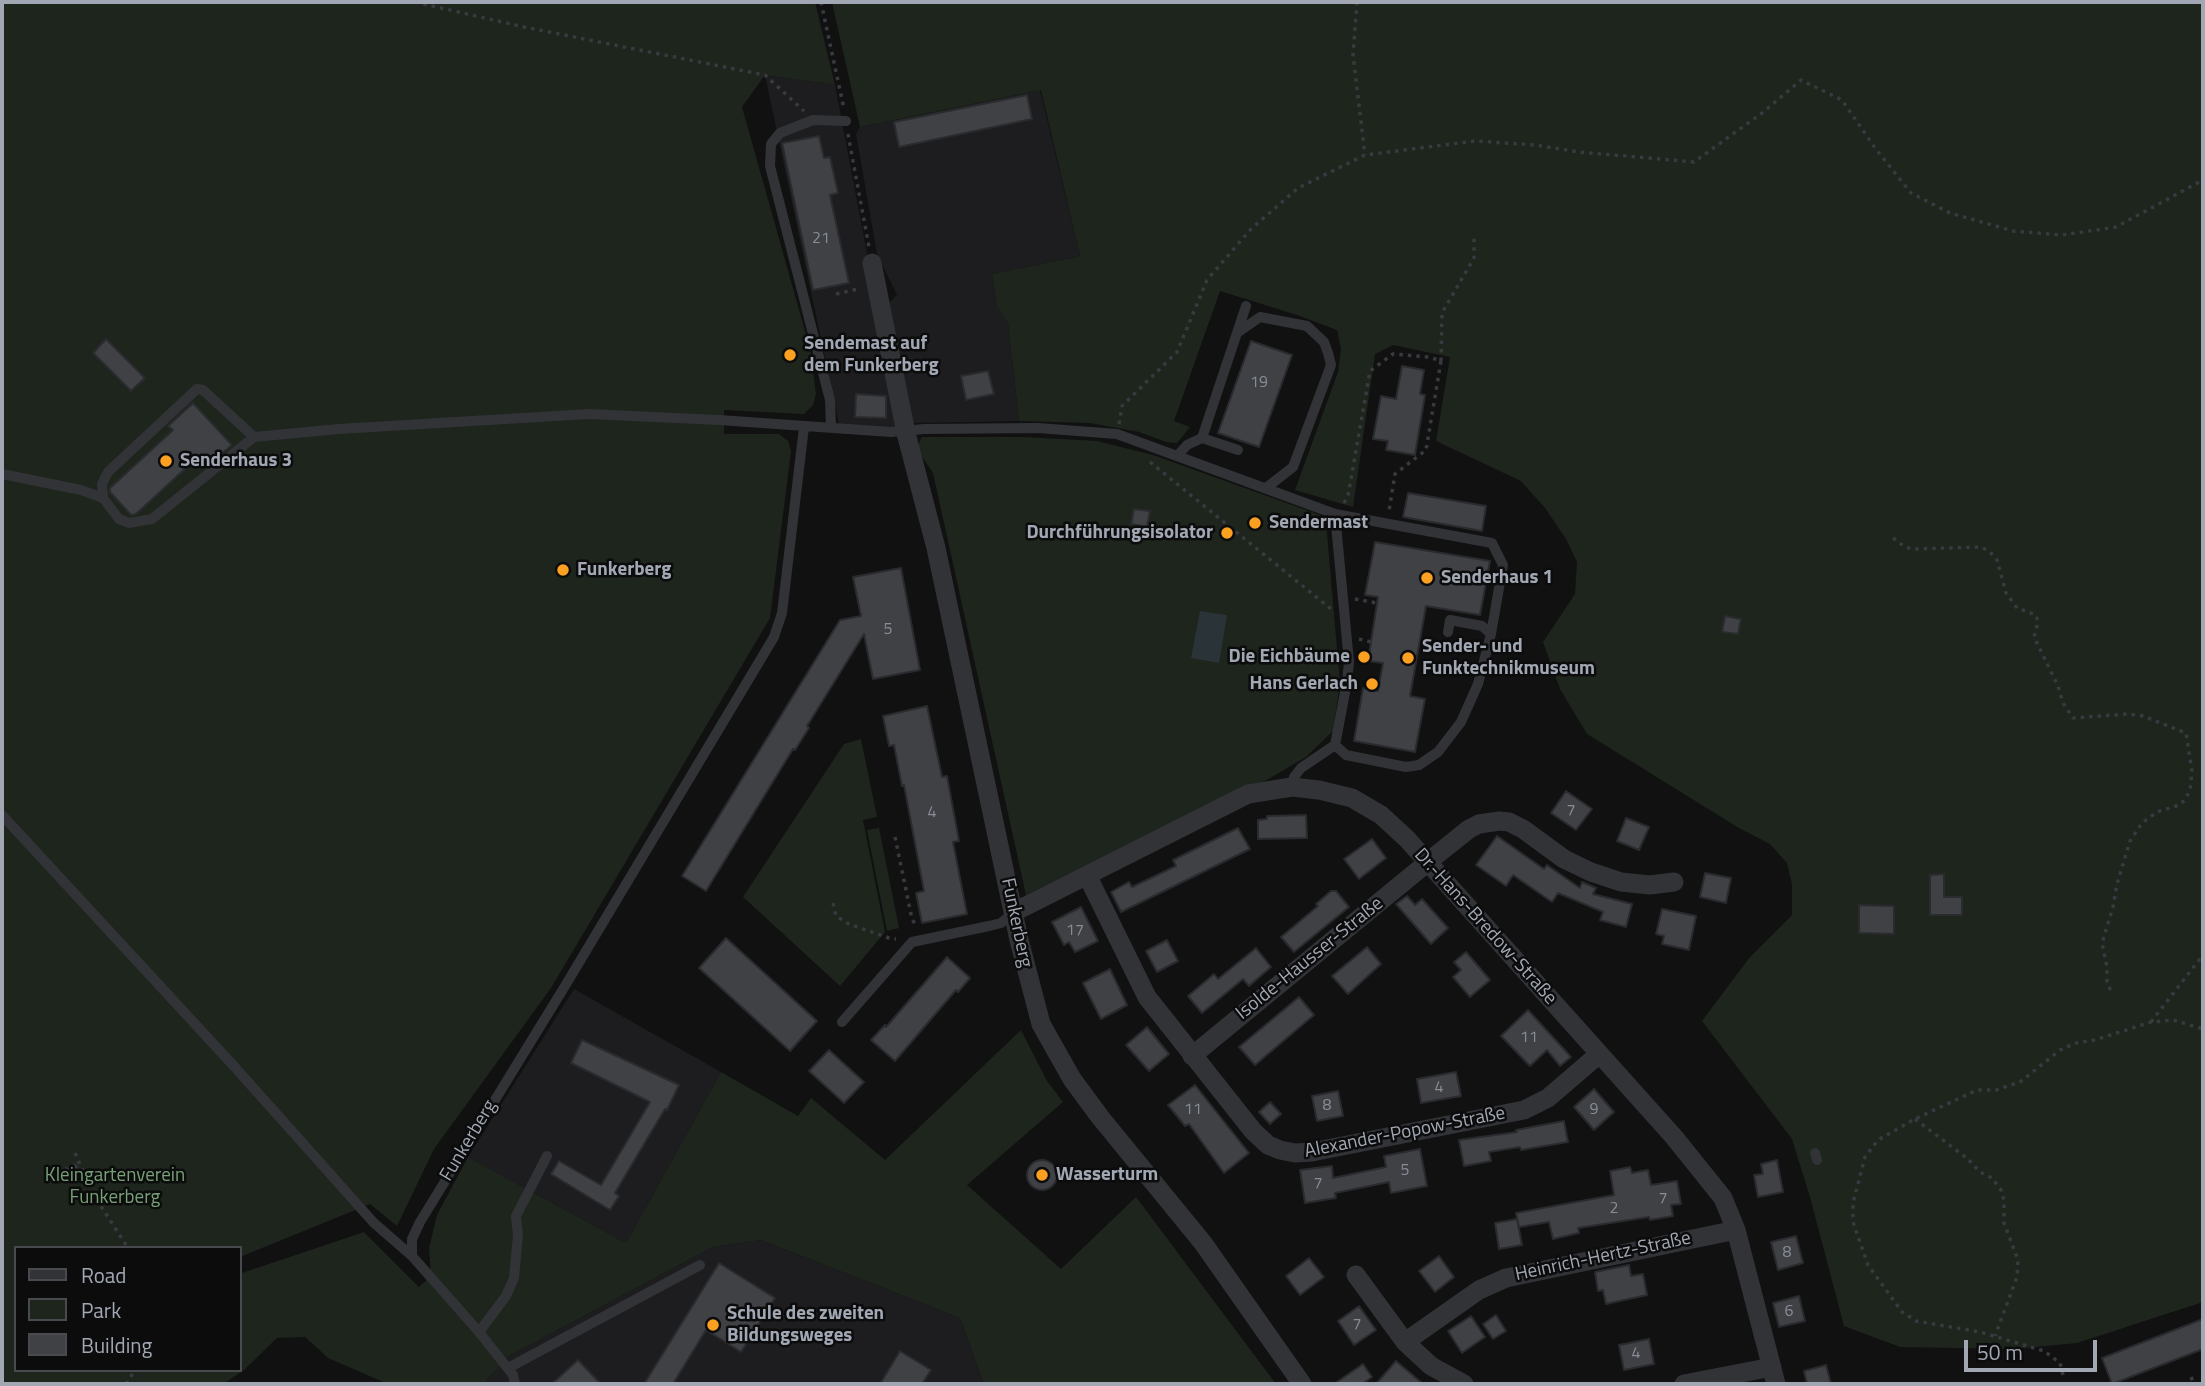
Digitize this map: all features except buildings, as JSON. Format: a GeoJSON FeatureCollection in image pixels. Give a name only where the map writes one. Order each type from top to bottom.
{"type":"FeatureCollection","features":[{"type":"Feature","properties":{"kind":"street","name":"Funkerberg"},"geometry":{"type":"LineString","coordinates":[[872,263],[906,433],[936,548],[1019,940],[1041,1024],[1066,1069],[1100,1117],[1203,1243],[1301,1384]]}},
{"type":"Feature","properties":{"kind":"street","name":"Dr.-Hans-Bredow-Straße"},"geometry":{"type":"LineString","coordinates":[[1014,912],[1248,794],[1292,787],[1318,790],[1352,798],[1381,815],[1428,863],[1703,1171],[1723,1198],[1736,1230],[1774,1376]]}},
{"type":"Feature","properties":{"kind":"street","name":"Isolde-Hausser-Straße"},"geometry":{"type":"LineString","coordinates":[[1192,1056],[1469,829],[1479,824],[1509,822],[1564,859],[1621,882],[1650,885],[1674,882]]}},
{"type":"Feature","properties":{"kind":"street","name":"Alexander-Popow-Straße"},"geometry":{"type":"LineString","coordinates":[[1087,875],[1147,997],[1253,1131],[1268,1145],[1295,1153],[1524,1110],[1548,1098],[1598,1055]]}},
{"type":"Feature","properties":{"kind":"street","name":"Heinrich-Hertz-Straße"},"geometry":{"type":"LineString","coordinates":[[1405,1342],[1479,1290],[1506,1278],[1736,1230]]}},
{"type":"Feature","properties":{"kind":"street"},"geometry":{"type":"LineString","coordinates":[[1356,1275],[1405,1342],[1431,1366],[1464,1384]]}},
{"type":"Feature","properties":{"kind":"street"},"geometry":{"type":"LineString","coordinates":[[1684,1384],[1774,1376]]}},
{"type":"Feature","properties":{"kind":"lane"},"geometry":{"type":"LineString","coordinates":[[831,427],[830,400],[770,166],[771,144],[780,133],[813,120],[846,121]]}},
{"type":"Feature","properties":{"kind":"lane"},"geometry":{"type":"LineString","coordinates":[[1202,438],[1246,306]]}},
{"type":"Feature","properties":{"kind":"lane"},"geometry":{"type":"LineString","coordinates":[[1237,333],[1261,317],[1307,326],[1324,342],[1331,365],[1293,467],[1266,488]]}},
{"type":"Feature","properties":{"kind":"lane"},"geometry":{"type":"LineString","coordinates":[[103,498],[102,484],[108,472],[197,389],[202,390],[254,437]]}},
{"type":"Feature","properties":{"kind":"lane"},"geometry":{"type":"LineString","coordinates":[[2,474],[81,490],[103,498],[119,519],[129,523],[152,519],[254,437],[338,429],[589,414],[906,433],[924,429],[1038,428],[1118,434],[1335,514],[1492,543],[1503,565],[1491,634],[1478,684],[1461,722],[1438,752],[1419,765],[1406,767],[1346,755],[1335,745]]}},
{"type":"Feature","properties":{"kind":"lane","name":"Funkerberg"},"geometry":{"type":"LineString","coordinates":[[412,1256],[412,1239],[420,1222],[774,637],[782,613],[804,427]]}},
{"type":"Feature","properties":{"kind":"lane"},"geometry":{"type":"LineString","coordinates":[[1178,455],[1187,445],[1202,438],[1238,450]]}},
{"type":"Feature","properties":{"kind":"lane"},"geometry":{"type":"LineString","coordinates":[[1292,787],[1294,777],[1301,768],[1335,745],[1349,662],[1335,514]]}},
{"type":"Feature","properties":{"kind":"lane"},"geometry":{"type":"LineString","coordinates":[[1448,632],[1450,620],[1482,626],[1491,634]]}},
{"type":"Feature","properties":{"kind":"lane"},"geometry":{"type":"LineString","coordinates":[[2,814],[374,1223],[412,1256],[508,1368],[515,1384]]}},
{"type":"Feature","properties":{"kind":"lane"},"geometry":{"type":"LineString","coordinates":[[842,1023],[912,942],[1001,923],[1014,912]]}},
{"type":"Feature","properties":{"kind":"lane"},"geometry":{"type":"LineString","coordinates":[[479,1332],[506,1296],[514,1278],[518,1234],[516,1216],[547,1156]]}},
{"type":"Feature","properties":{"kind":"lane"},"geometry":{"type":"LineString","coordinates":[[508,1368],[700,1265]]}},
{"type":"Feature","properties":{"kind":"path"},"geometry":{"type":"LineString","coordinates":[[415,2],[765,75],[798,103],[813,120]]}},
{"type":"Feature","properties":{"kind":"path"},"geometry":{"type":"LineString","coordinates":[[1357,2],[1353,55],[1366,155]]}},
{"type":"Feature","properties":{"kind":"path"},"geometry":{"type":"LineString","coordinates":[[1118,434],[1122,406],[1177,352],[1207,280],[1251,229],[1298,188],[1366,155],[1475,141],[1694,162],[1762,113],[1801,80],[1842,100],[1911,193],[1950,213],[2013,230],[2062,235],[2116,227],[2203,180]]}},
{"type":"Feature","properties":{"kind":"path"},"geometry":{"type":"LineString","coordinates":[[1387,524],[1395,474],[1426,450],[1441,361],[1442,313],[1474,258],[1474,235]]}},
{"type":"Feature","properties":{"kind":"path"},"geometry":{"type":"LineString","coordinates":[[836,294],[876,286]]}},
{"type":"Feature","properties":{"kind":"path"},"geometry":{"type":"LineString","coordinates":[[1335,514],[1348,496],[1370,371],[1393,354],[1429,357],[1441,361]]}},
{"type":"Feature","properties":{"kind":"path"},"geometry":{"type":"LineString","coordinates":[[1146,458],[1344,619]]}},
{"type":"Feature","properties":{"kind":"path"},"geometry":{"type":"LineString","coordinates":[[1893,537],[1905,547],[1913,549],[1981,547],[1990,552],[1997,560],[2006,593],[2017,608],[2036,615],[2038,622],[2034,637],[2058,686],[2063,703],[2073,718],[2127,714],[2143,716],[2186,733],[2192,771],[2190,790],[2179,805],[2157,812],[2142,823],[2130,841],[2117,884],[2102,943],[2107,982],[2112,994]]}},
{"type":"Feature","properties":{"kind":"path"},"geometry":{"type":"LineString","coordinates":[[1342,597],[1377,603]]}},
{"type":"Feature","properties":{"kind":"path"},"geometry":{"type":"LineString","coordinates":[[895,837],[912,919],[924,932]]}},
{"type":"Feature","properties":{"kind":"path"},"geometry":{"type":"LineString","coordinates":[[833,903],[836,916],[849,924],[889,939],[904,939]]}},
{"type":"Feature","properties":{"kind":"path"},"geometry":{"type":"LineString","coordinates":[[2151,1022],[2203,955]]}},
{"type":"Feature","properties":{"kind":"path"},"geometry":{"type":"LineString","coordinates":[[2063,1375],[2060,1363],[2044,1351],[1995,1336],[1916,1321],[1902,1312],[1868,1265],[1853,1222],[1853,1203],[1864,1157],[1878,1140],[1915,1119],[1977,1090],[1996,1090],[2020,1082],[2060,1050],[2076,1043],[2095,1040],[2151,1022],[2173,1020],[2203,1028]]}},
{"type":"Feature","properties":{"kind":"path"},"geometry":{"type":"LineString","coordinates":[[1915,1119],[1968,1158],[1980,1171],[1993,1178],[2001,1190],[2004,1223],[2018,1260],[2017,1277],[1995,1336]]}},
{"type":"Feature","properties":{"kind":"path"},"geometry":{"type":"LineString","coordinates":[[75,1153],[93,1194],[127,1246]]}},
{"type":"Feature","properties":{"kind":"path"},"geometry":{"type":"LineString","coordinates":[[2191,1377],[2194,1384]]}},
{"type":"Feature","properties":{"kind":"shaded area"},"geometry":{"type":"Polygon","coordinates":[[[765,75],[835,85],[900,427],[840,428],[765,75]]]}},
{"type":"Feature","properties":{"kind":"shaded area"},"geometry":{"type":"Polygon","coordinates":[[[1040,90],[1080,256],[992,274],[997,307],[1008,324],[1019,421],[912,423],[889,303],[897,295],[877,254],[856,134],[860,127],[1040,90]]]}},
{"type":"Feature","properties":{"kind":"shaded area"},"geometry":{"type":"Polygon","coordinates":[[[1200,611],[1227,615],[1219,663],[1191,658],[1200,611]]]}},
{"type":"Feature","properties":{"kind":"shaded area"},"geometry":{"type":"Polygon","coordinates":[[[574,989],[721,1072],[626,1243],[468,1157],[574,989]]]}},
{"type":"Feature","properties":{"kind":"shaded area"},"geometry":{"type":"Polygon","coordinates":[[[761,1240],[960,1318],[984,1384],[483,1384],[509,1356],[713,1247],[761,1240]]]}},
{"type":"Feature","properties":{"kind":"green space","name":"Kleingartenverein Funkerberg"},"geometry":{"type":"Polygon","coordinates":[[[2,2],[815,2],[835,85],[765,75],[742,107],[810,349],[816,394],[813,405],[804,414],[724,410],[724,434],[779,434],[788,441],[791,451],[770,618],[551,988],[434,1149],[397,1226],[370,1204],[242,1256],[242,1246],[14,1246],[14,1372],[241,1372],[223,1384],[2,1384],[2,2]]]}},
{"type":"Feature","properties":{"kind":"green space"},"geometry":{"type":"Polygon","coordinates":[[[832,2],[2203,2],[2203,1302],[2077,1343],[2013,1349],[1900,1347],[1844,1326],[1792,1139],[1702,1021],[1750,957],[1792,915],[1792,884],[1787,863],[1770,844],[1739,828],[1587,734],[1560,689],[1543,642],[1575,594],[1577,562],[1566,539],[1545,508],[1521,481],[1436,441],[1450,357],[1393,345],[1375,354],[1353,507],[1295,490],[1338,372],[1341,349],[1337,330],[1220,291],[1174,421],[1190,427],[1177,443],[1139,432],[1090,423],[1019,421],[1008,324],[997,307],[992,274],[1080,256],[1041,90],[860,127],[832,2]]]}},
{"type":"Feature","properties":{"kind":"green space"},"geometry":{"type":"Polygon","coordinates":[[[922,437],[1023,437],[1097,441],[1153,455],[1320,515],[1326,522],[1340,684],[1333,731],[1306,757],[1265,781],[1246,786],[1026,895],[933,473],[916,448],[922,437]]]}},
{"type":"Feature","properties":{"kind":"green space"},"geometry":{"type":"Polygon","coordinates":[[[861,739],[877,817],[863,820],[885,932],[840,986],[743,897],[844,744],[861,739]]]}},
{"type":"Feature","properties":{"kind":"green space"},"geometry":{"type":"Polygon","coordinates":[[[879,828],[899,928],[887,931],[867,830],[879,828]]]}},
{"type":"Feature","properties":{"kind":"green space"},"geometry":{"type":"Polygon","coordinates":[[[1021,1030],[1047,1081],[1063,1102],[967,1185],[1061,1269],[1136,1197],[1276,1384],[984,1384],[960,1318],[761,1240],[713,1247],[509,1356],[483,1384],[388,1384],[328,1358],[305,1337],[277,1338],[242,1371],[242,1273],[364,1232],[419,1287],[431,1276],[429,1248],[437,1215],[468,1157],[626,1243],[721,1072],[798,1116],[811,1098],[885,1160],[1021,1030]]]}},
{"type":"Feature","properties":{"kind":"place","name":"Sendemast auf dem Funkerberg"},"geometry":{"type":"Point","coordinates":[790,355]}},
{"type":"Feature","properties":{"kind":"place","name":"Senderhaus 3"},"geometry":{"type":"Point","coordinates":[166,461]}},
{"type":"Feature","properties":{"kind":"place","name":"Sendermast"},"geometry":{"type":"Point","coordinates":[1255,523]}},
{"type":"Feature","properties":{"kind":"place","name":"Durchführungsisolator"},"geometry":{"type":"Point","coordinates":[1227,533]}},
{"type":"Feature","properties":{"kind":"place","name":"Funkerberg"},"geometry":{"type":"Point","coordinates":[563,570]}},
{"type":"Feature","properties":{"kind":"place","name":"Senderhaus 1"},"geometry":{"type":"Point","coordinates":[1427,578]}},
{"type":"Feature","properties":{"kind":"place","name":"Die Eichbäume"},"geometry":{"type":"Point","coordinates":[1364,657]}},
{"type":"Feature","properties":{"kind":"place","name":"Sender- und Funktechnikmuseum"},"geometry":{"type":"Point","coordinates":[1408,658]}},
{"type":"Feature","properties":{"kind":"place","name":"Hans Gerlach"},"geometry":{"type":"Point","coordinates":[1372,684]}},
{"type":"Feature","properties":{"kind":"place","name":"Wasserturm"},"geometry":{"type":"Point","coordinates":[1042,1175]}},
{"type":"Feature","properties":{"kind":"place","name":"Schule des zweiten Bildungsweges"},"geometry":{"type":"Point","coordinates":[713,1325]}}]}
